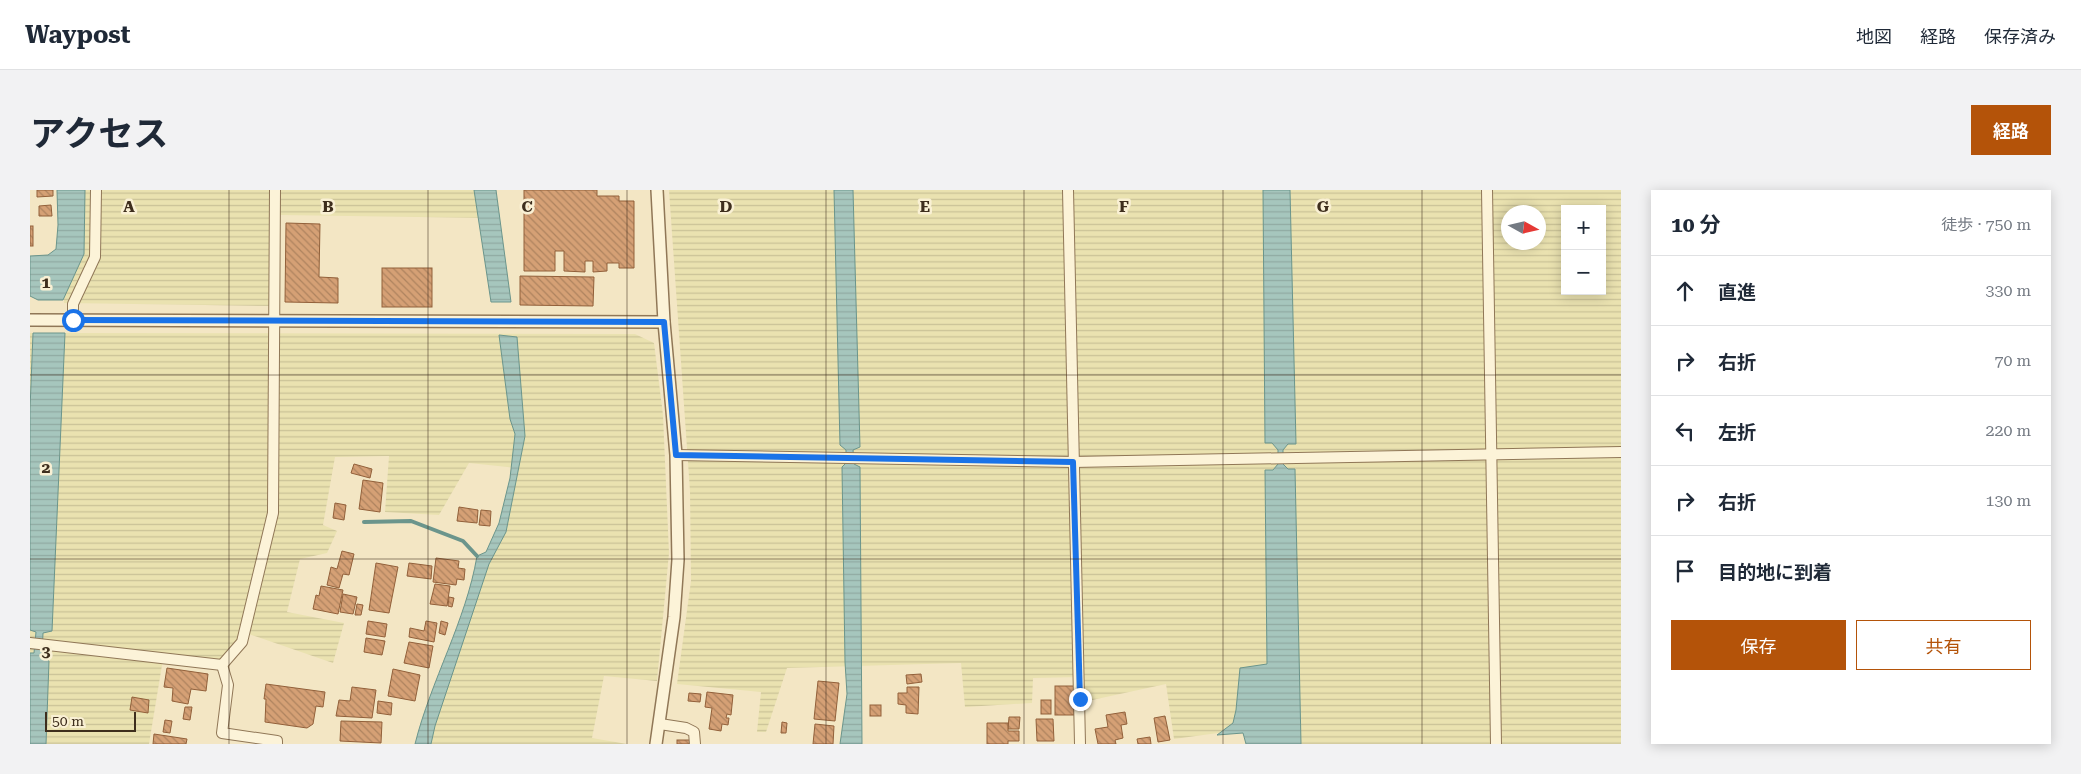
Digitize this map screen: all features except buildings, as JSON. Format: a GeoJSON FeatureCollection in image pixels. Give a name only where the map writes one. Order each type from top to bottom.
{"type":"FeatureCollection","features":[{"type":"Feature","properties":{"kind":"street"},"geometry":{"type":"LineString","coordinates":[[73,320],[73,304],[96,257],[96,190]]}},
{"type":"Feature","properties":{"kind":"street"},"geometry":{"type":"LineString","coordinates":[[222,665],[242,642],[272,513],[275,190]]}},
{"type":"Feature","properties":{"kind":"street"},"geometry":{"type":"LineString","coordinates":[[656,744],[674,617],[678,560],[676,455],[664,322],[657,190]]}},
{"type":"Feature","properties":{"kind":"street"},"geometry":{"type":"LineString","coordinates":[[1068,190],[1080,744]]}},
{"type":"Feature","properties":{"kind":"street"},"geometry":{"type":"LineString","coordinates":[[1487,190],[1496,744]]}},
{"type":"Feature","properties":{"kind":"street"},"geometry":{"type":"LineString","coordinates":[[30,320],[664,322]]}},
{"type":"Feature","properties":{"kind":"street"},"geometry":{"type":"LineString","coordinates":[[676,455],[1073,462],[1621,452]]}},
{"type":"Feature","properties":{"kind":"street"},"geometry":{"type":"LineString","coordinates":[[32,643],[222,665]]}},
{"type":"Feature","properties":{"kind":"street"},"geometry":{"type":"LineString","coordinates":[[222,665],[228,686],[222,733],[277,741],[277,744]]}},
{"type":"Feature","properties":{"kind":"street"},"geometry":{"type":"LineString","coordinates":[[660,724],[686,728],[694,732],[695,744]]}},
{"type":"Feature","properties":{"kind":"shaded area"},"geometry":{"type":"Polygon","coordinates":[[[64,190],[484,190],[488,218],[279,215],[280,306],[64,303],[62,271],[64,190]]]}},
{"type":"Feature","properties":{"kind":"shaded area"},"geometry":{"type":"Polygon","coordinates":[[[669,190],[1621,190],[1621,744],[1272,744],[1269,726],[1174,739],[1166,684],[1083,702],[1081,677],[1033,678],[1032,703],[965,707],[961,663],[787,668],[766,732],[757,732],[761,692],[677,684],[691,581],[690,491],[669,190]]]}},
{"type":"Feature","properties":{"kind":"shaded area"},"geometry":{"type":"Polygon","coordinates":[[[30,333],[635,334],[654,343],[663,415],[669,553],[657,681],[604,676],[592,738],[627,744],[421,744],[480,570],[502,533],[517,468],[469,463],[439,515],[385,512],[389,456],[335,457],[323,525],[337,531],[327,553],[300,559],[287,612],[344,623],[333,663],[243,632],[221,661],[164,653],[149,744],[30,744],[30,333]]]}},
{"type":"Feature","properties":{"kind":"water"},"geometry":{"type":"Polygon","coordinates":[[[57,190],[85,190],[84,254],[63,300],[38,300],[30,296],[30,256],[48,255],[56,249],[58,225],[57,190]]]}},
{"type":"Feature","properties":{"kind":"water"},"geometry":{"type":"Polygon","coordinates":[[[474,190],[496,190],[511,302],[491,302],[474,190]]]}},
{"type":"Feature","properties":{"kind":"water"},"geometry":{"type":"Polygon","coordinates":[[[834,190],[853,190],[860,447],[853,450],[854,464],[860,467],[862,744],[840,744],[847,694],[842,467],[846,463],[846,450],[840,445],[834,190]]]}},
{"type":"Feature","properties":{"kind":"water"},"geometry":{"type":"Polygon","coordinates":[[[1263,190],[1290,190],[1296,444],[1288,444],[1283,450],[1283,464],[1288,469],[1295,469],[1301,744],[1246,744],[1243,733],[1217,735],[1233,723],[1240,668],[1267,664],[1265,470],[1273,470],[1278,464],[1278,450],[1272,443],[1265,443],[1263,190]]]}},
{"type":"Feature","properties":{"kind":"water"},"geometry":{"type":"Polygon","coordinates":[[[33,333],[65,333],[52,631],[43,633],[42,655],[49,661],[46,744],[30,744],[30,653],[34,653],[36,632],[30,630],[30,409],[33,333]]]}},
{"type":"Feature","properties":{"kind":"water"},"geometry":{"type":"Polygon","coordinates":[[[499,335],[517,337],[525,436],[506,532],[489,564],[435,726],[431,744],[415,744],[430,697],[465,604],[477,556],[486,552],[499,523],[510,478],[515,434],[510,419],[499,335]]]}},
{"type":"Feature","properties":{"kind":"waterway"},"geometry":{"type":"LineString","coordinates":[[364,522],[411,521],[463,541],[477,556]]}},
{"type":"Feature","properties":{"kind":"route"},"geometry":{"type":"LineString","coordinates":[[73,320],[664,322],[676,455],[1073,462],[1080,699]]}}]}
